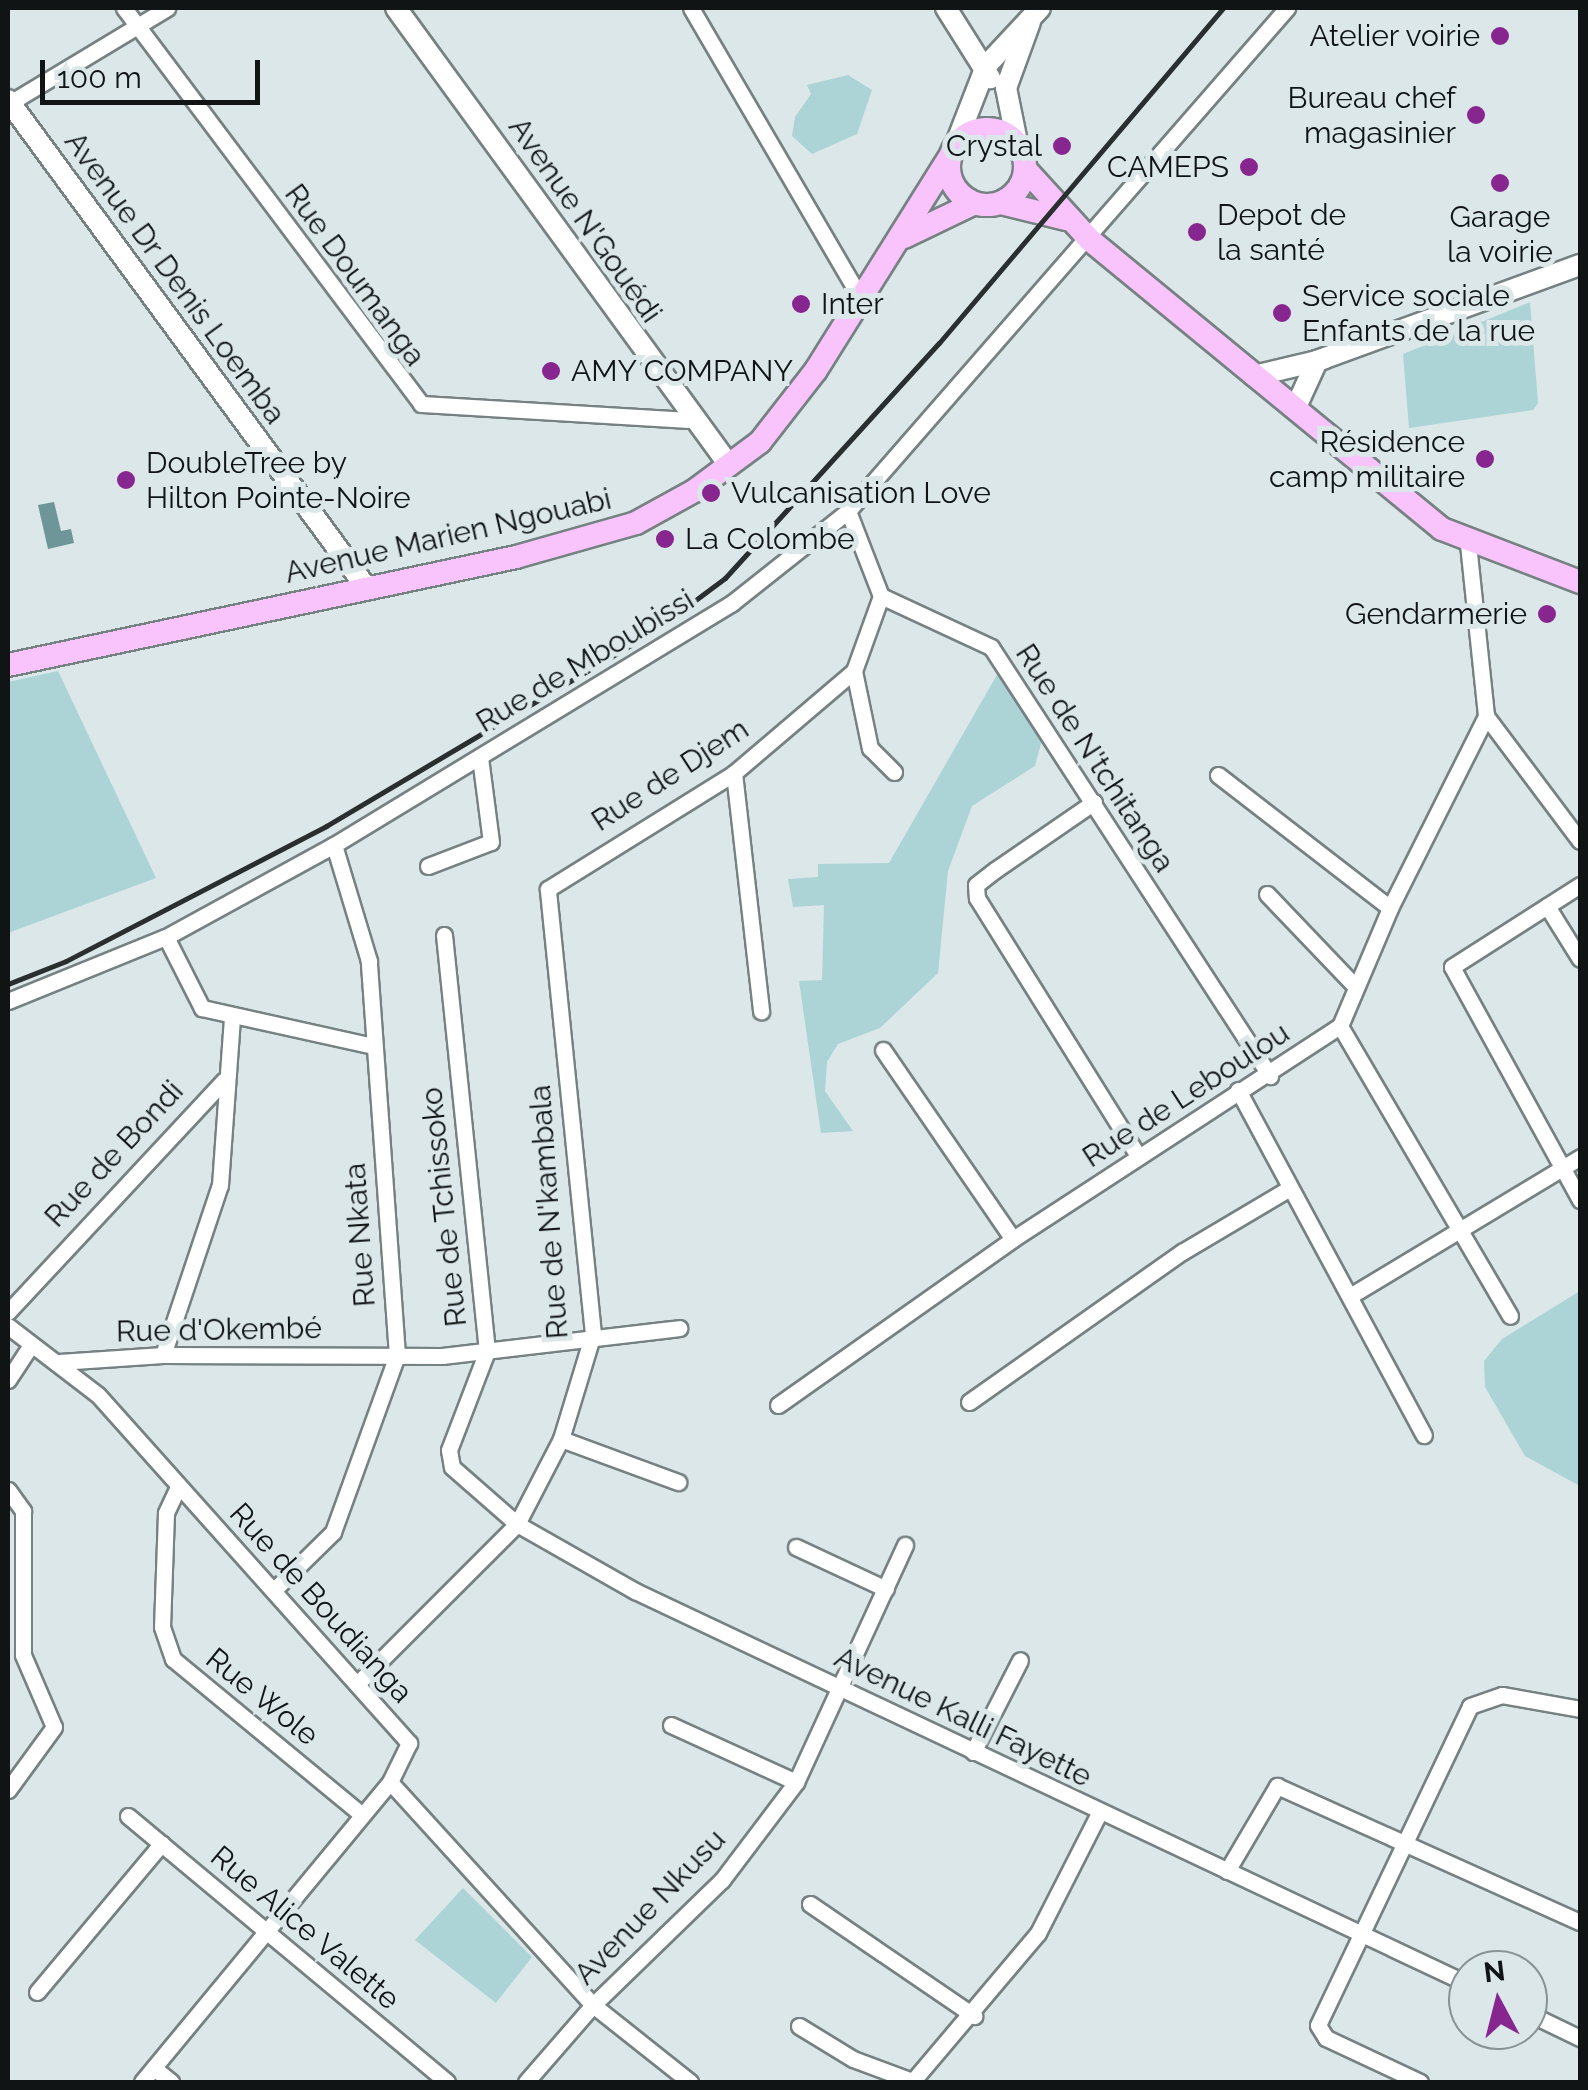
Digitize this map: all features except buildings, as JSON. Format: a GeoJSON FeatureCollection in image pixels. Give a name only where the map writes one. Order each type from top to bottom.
{"type":"FeatureCollection","features":[{"type":"Feature","properties":{"kind":"main road"},"geometry":{"type":"LineString","coordinates":[[1066,218],[1001,204],[973,204],[952,185],[952,152],[990,128],[1016,142],[1026,170],[1090,240],[1295,409],[1468,544],[1580,582]]}},
{"type":"Feature","properties":{"kind":"main road","name":"Avenue Marien Ngouabi"},"geometry":{"type":"LineString","coordinates":[[8,665],[591,539],[636,524],[760,442],[816,370],[952,152]]}},
{"type":"Feature","properties":{"kind":"main road"},"geometry":{"type":"LineString","coordinates":[[1001,204],[1022,184],[1026,170]]}},
{"type":"Feature","properties":{"kind":"main road","name":"Avenue Marien Ngouabi"},"geometry":{"type":"LineString","coordinates":[[897,242],[973,204]]}},
{"type":"Feature","properties":{"kind":"street","name":"Rue Doumanga"},"geometry":{"type":"LineString","coordinates":[[124,8],[421,404],[690,420]]}},
{"type":"Feature","properties":{"kind":"street"},"geometry":{"type":"LineString","coordinates":[[8,102],[167,8]]}},
{"type":"Feature","properties":{"kind":"street","name":"Avenue N'Gouédi"},"geometry":{"type":"LineString","coordinates":[[396,8],[690,420],[729,464]]}},
{"type":"Feature","properties":{"kind":"street"},"geometry":{"type":"LineString","coordinates":[[691,8],[859,296]]}},
{"type":"Feature","properties":{"kind":"street"},"geometry":{"type":"LineString","coordinates":[[946,8],[960,30],[988,40],[1012,36]]}},
{"type":"Feature","properties":{"kind":"street","name":"Rue de Mboubissi"},"geometry":{"type":"LineString","coordinates":[[8,1001],[166,936],[334,845],[732,603],[848,511],[1090,240],[1287,8]]}},
{"type":"Feature","properties":{"kind":"street","name":"Avenue Marien Ngouabi"},"geometry":{"type":"LineString","coordinates":[[952,152],[986,66],[1035,15]]}},
{"type":"Feature","properties":{"kind":"street","name":"Avenue Marien Ngouabi"},"geometry":{"type":"LineString","coordinates":[[1006,115],[1006,88],[1035,15]]}},
{"type":"Feature","properties":{"kind":"street","name":"Avenue Marien Ngouabi"},"geometry":{"type":"LineString","coordinates":[[960,30],[986,66],[1016,142]]}},
{"type":"Feature","properties":{"kind":"street","name":"Avenue Marien Ngouabi"},"geometry":{"type":"LineString","coordinates":[[960,30],[971,103]]}},
{"type":"Feature","properties":{"kind":"street","name":"Avenue Dr Denis Loemba"},"geometry":{"type":"LineString","coordinates":[[8,102],[366,587]]}},
{"type":"Feature","properties":{"kind":"street"},"geometry":{"type":"LineString","coordinates":[[1254,376],[1318,360],[1580,265]]}},
{"type":"Feature","properties":{"kind":"street"},"geometry":{"type":"LineString","coordinates":[[1295,409],[1318,360]]}},
{"type":"Feature","properties":{"kind":"street"},"geometry":{"type":"LineString","coordinates":[[848,511],[881,596]]}},
{"type":"Feature","properties":{"kind":"street"},"geometry":{"type":"LineString","coordinates":[[1468,544],[1486,716],[1580,841]]}},
{"type":"Feature","properties":{"kind":"street","name":"Rue de Djem"},"geometry":{"type":"LineString","coordinates":[[546,896],[553,883],[734,773],[854,671],[881,596]]}},
{"type":"Feature","properties":{"kind":"street","name":"Rue de N'tchitanga"},"geometry":{"type":"LineString","coordinates":[[881,596],[991,647],[1270,1076]]}},
{"type":"Feature","properties":{"kind":"street"},"geometry":{"type":"LineString","coordinates":[[854,671],[870,748],[894,772]]}},
{"type":"Feature","properties":{"kind":"street"},"geometry":{"type":"LineString","coordinates":[[1486,716],[1390,908],[1354,985],[1352,1010],[1340,1026],[1510,1316]]}},
{"type":"Feature","properties":{"kind":"street"},"geometry":{"type":"LineString","coordinates":[[428,866],[491,842],[480,758]]}},
{"type":"Feature","properties":{"kind":"street"},"geometry":{"type":"LineString","coordinates":[[734,773],[760,1011]]}},
{"type":"Feature","properties":{"kind":"street"},"geometry":{"type":"LineString","coordinates":[[1218,775],[1390,908]]}},
{"type":"Feature","properties":{"kind":"street"},"geometry":{"type":"LineString","coordinates":[[1094,802],[976,885],[980,910],[1139,1156]]}},
{"type":"Feature","properties":{"kind":"street","name":"Rue Nkata"},"geometry":{"type":"LineString","coordinates":[[274,1590],[332,1532],[397,1355],[369,961],[334,845]]}},
{"type":"Feature","properties":{"kind":"street"},"geometry":{"type":"LineString","coordinates":[[1580,886],[1452,967],[1580,1200]]}},
{"type":"Feature","properties":{"kind":"street"},"geometry":{"type":"LineString","coordinates":[[1267,894],[1354,985]]}},
{"type":"Feature","properties":{"kind":"street","name":"Rue de N'kambala"},"geometry":{"type":"LineString","coordinates":[[358,1683],[517,1524],[561,1438],[593,1334],[546,896]]}},
{"type":"Feature","properties":{"kind":"street"},"geometry":{"type":"LineString","coordinates":[[1548,906],[1580,960]]}},
{"type":"Feature","properties":{"kind":"street","name":"Rue de Tchissoko"},"geometry":{"type":"LineString","coordinates":[[444,935],[487,1350],[449,1450],[452,1467]]}},
{"type":"Feature","properties":{"kind":"street"},"geometry":{"type":"LineString","coordinates":[[166,936],[195,1003],[232,1018],[374,1046]]}},
{"type":"Feature","properties":{"kind":"street"},"geometry":{"type":"LineString","coordinates":[[164,1354],[220,1185],[224,1080],[232,1018]]}},
{"type":"Feature","properties":{"kind":"street","name":"Rue de Leboulou"},"geometry":{"type":"LineString","coordinates":[[778,1405],[1014,1239],[1238,1090],[1270,1076],[1340,1026]]}},
{"type":"Feature","properties":{"kind":"street"},"geometry":{"type":"LineString","coordinates":[[884,1050],[1014,1239]]}},
{"type":"Feature","properties":{"kind":"street","name":"Rue de Bondi"},"geometry":{"type":"LineString","coordinates":[[8,1312],[224,1080]]}},
{"type":"Feature","properties":{"kind":"street"},"geometry":{"type":"LineString","coordinates":[[1238,1090],[1288,1190],[1424,1435]]}},
{"type":"Feature","properties":{"kind":"street"},"geometry":{"type":"LineString","coordinates":[[1350,1296],[1558,1166],[1580,1158]]}},
{"type":"Feature","properties":{"kind":"street"},"geometry":{"type":"LineString","coordinates":[[969,1402],[1182,1252],[1288,1190]]}},
{"type":"Feature","properties":{"kind":"street","name":"Rue de Boudianga"},"geometry":{"type":"LineString","coordinates":[[8,1326],[98,1395],[409,1743],[390,1782],[142,2082]]}},
{"type":"Feature","properties":{"kind":"street","name":"Rue d'Okembé"},"geometry":{"type":"LineString","coordinates":[[59,1362],[164,1354],[397,1355],[487,1350],[593,1334],[679,1328]]}},
{"type":"Feature","properties":{"kind":"street"},"geometry":{"type":"LineString","coordinates":[[8,1380],[31,1344]]}},
{"type":"Feature","properties":{"kind":"street"},"geometry":{"type":"LineString","coordinates":[[561,1438],[678,1482]]}},
{"type":"Feature","properties":{"kind":"street","name":"Avenue Kalli Fayette"},"geometry":{"type":"LineString","coordinates":[[452,1467],[517,1524],[635,1591],[844,1688],[1098,1815],[1448,1975]]}},
{"type":"Feature","properties":{"kind":"street","name":"Rue Wole"},"geometry":{"type":"LineString","coordinates":[[178,1487],[166,1512],[162,1627],[173,1659],[361,1814]]}},
{"type":"Feature","properties":{"kind":"street"},"geometry":{"type":"LineString","coordinates":[[8,1490],[23,1511],[23,1655],[54,1727],[8,1790]]}},
{"type":"Feature","properties":{"kind":"street","name":"Avenue Nkusu"},"geometry":{"type":"LineString","coordinates":[[526,2082],[593,2005],[722,1880],[796,1782],[844,1688],[905,1546]]}},
{"type":"Feature","properties":{"kind":"street"},"geometry":{"type":"LineString","coordinates":[[796,1547],[886,1590]]}},
{"type":"Feature","properties":{"kind":"street"},"geometry":{"type":"LineString","coordinates":[[973,1752],[1020,1660]]}},
{"type":"Feature","properties":{"kind":"street"},"geometry":{"type":"LineString","coordinates":[[1420,2082],[1326,2038],[1322,2028],[1410,1842],[1457,1721],[1482,1699],[1528,1698],[1580,1709]]}},
{"type":"Feature","properties":{"kind":"street"},"geometry":{"type":"LineString","coordinates":[[671,1726],[796,1782]]}},
{"type":"Feature","properties":{"kind":"street"},"geometry":{"type":"LineString","coordinates":[[390,1782],[593,2005],[690,2082]]}},
{"type":"Feature","properties":{"kind":"street"},"geometry":{"type":"LineString","coordinates":[[1227,1871],[1277,1786],[1410,1842],[1580,1922]]}},
{"type":"Feature","properties":{"kind":"street"},"geometry":{"type":"LineString","coordinates":[[798,2026],[864,2064],[913,2082],[974,2016],[1038,1933],[1098,1815]]}},
{"type":"Feature","properties":{"kind":"street","name":"Rue Alice Valette"},"geometry":{"type":"LineString","coordinates":[[128,1816],[447,2082]]}},
{"type":"Feature","properties":{"kind":"street"},"geometry":{"type":"LineString","coordinates":[[38,1992],[162,1843]]}},
{"type":"Feature","properties":{"kind":"street"},"geometry":{"type":"LineString","coordinates":[[810,1904],[974,2016]]}},
{"type":"Feature","properties":{"kind":"street"},"geometry":{"type":"LineString","coordinates":[[1548,2022],[1580,2038]]}},
{"type":"Feature","properties":{"kind":"street"},"geometry":{"type":"LineString","coordinates":[[154,2068],[172,2082]]}},
{"type":"Feature","properties":{"kind":"shaded area"},"geometry":{"type":"Polygon","coordinates":[[[848,75],[872,90],[857,134],[812,154],[792,136],[795,117],[811,94],[807,85],[848,75]]]}},
{"type":"Feature","properties":{"kind":"shaded area"},"geometry":{"type":"Polygon","coordinates":[[[1530,302],[1538,403],[1533,410],[1409,428],[1403,354],[1530,302]]]}},
{"type":"Feature","properties":{"kind":"shaded area"},"geometry":{"type":"Polygon","coordinates":[[[54,502],[61,531],[71,529],[74,543],[48,549],[38,505],[54,502]]]}},
{"type":"Feature","properties":{"kind":"shaded area"},"geometry":{"type":"Polygon","coordinates":[[[58,671],[156,878],[8,933],[8,682],[58,671]]]}},
{"type":"Feature","properties":{"kind":"shaded area"},"geometry":{"type":"Polygon","coordinates":[[[998,673],[1043,736],[1035,766],[972,806],[948,871],[938,973],[880,1028],[838,1044],[827,1062],[825,1091],[853,1131],[821,1133],[799,981],[822,980],[824,905],[793,907],[788,879],[818,877],[818,864],[889,863],[998,673]]]}},
{"type":"Feature","properties":{"kind":"shaded area"},"geometry":{"type":"Polygon","coordinates":[[[1580,1291],[1580,1486],[1525,1456],[1485,1387],[1484,1361],[1502,1339],[1580,1291]]]}},
{"type":"Feature","properties":{"kind":"shaded area"},"geometry":{"type":"Polygon","coordinates":[[[463,1888],[532,1957],[496,2003],[415,1940],[463,1888]]]}},
{"type":"Feature","properties":{"kind":"railway"},"geometry":{"type":"LineString","coordinates":[[8,984],[66,961],[326,826],[650,634],[725,578],[939,343],[1223,8]]}},
{"type":"Feature","properties":{"kind":"place","name":"Atelier voirie"},"geometry":{"type":"Point","coordinates":[1500,36]}},
{"type":"Feature","properties":{"kind":"place","name":"Bureau chef magasinier"},"geometry":{"type":"Point","coordinates":[1476,115]}},
{"type":"Feature","properties":{"kind":"place","name":"Crystal"},"geometry":{"type":"Point","coordinates":[1062,146]}},
{"type":"Feature","properties":{"kind":"place","name":"CAMEPS"},"geometry":{"type":"Point","coordinates":[1249,167]}},
{"type":"Feature","properties":{"kind":"place","name":"Garage la voirie"},"geometry":{"type":"Point","coordinates":[1500,183]}},
{"type":"Feature","properties":{"kind":"place","name":"Depot de la santé"},"geometry":{"type":"Point","coordinates":[1197,232]}},
{"type":"Feature","properties":{"kind":"place","name":"Inter"},"geometry":{"type":"Point","coordinates":[801,304]}},
{"type":"Feature","properties":{"kind":"place","name":"Service sociale Enfants de la rue"},"geometry":{"type":"Point","coordinates":[1282,313]}},
{"type":"Feature","properties":{"kind":"place","name":"AMY COMPANY"},"geometry":{"type":"Point","coordinates":[551,371]}},
{"type":"Feature","properties":{"kind":"place","name":"Résidence camp militaire"},"geometry":{"type":"Point","coordinates":[1485,459]}},
{"type":"Feature","properties":{"kind":"place","name":"DoubleTree by Hilton Pointe-Noire"},"geometry":{"type":"Point","coordinates":[126,480]}},
{"type":"Feature","properties":{"kind":"place","name":"Vulcanisation Love"},"geometry":{"type":"Point","coordinates":[711,493]}},
{"type":"Feature","properties":{"kind":"place","name":"La Colombe"},"geometry":{"type":"Point","coordinates":[665,539]}},
{"type":"Feature","properties":{"kind":"place","name":"Gendarmerie"},"geometry":{"type":"Point","coordinates":[1547,614]}}]}
